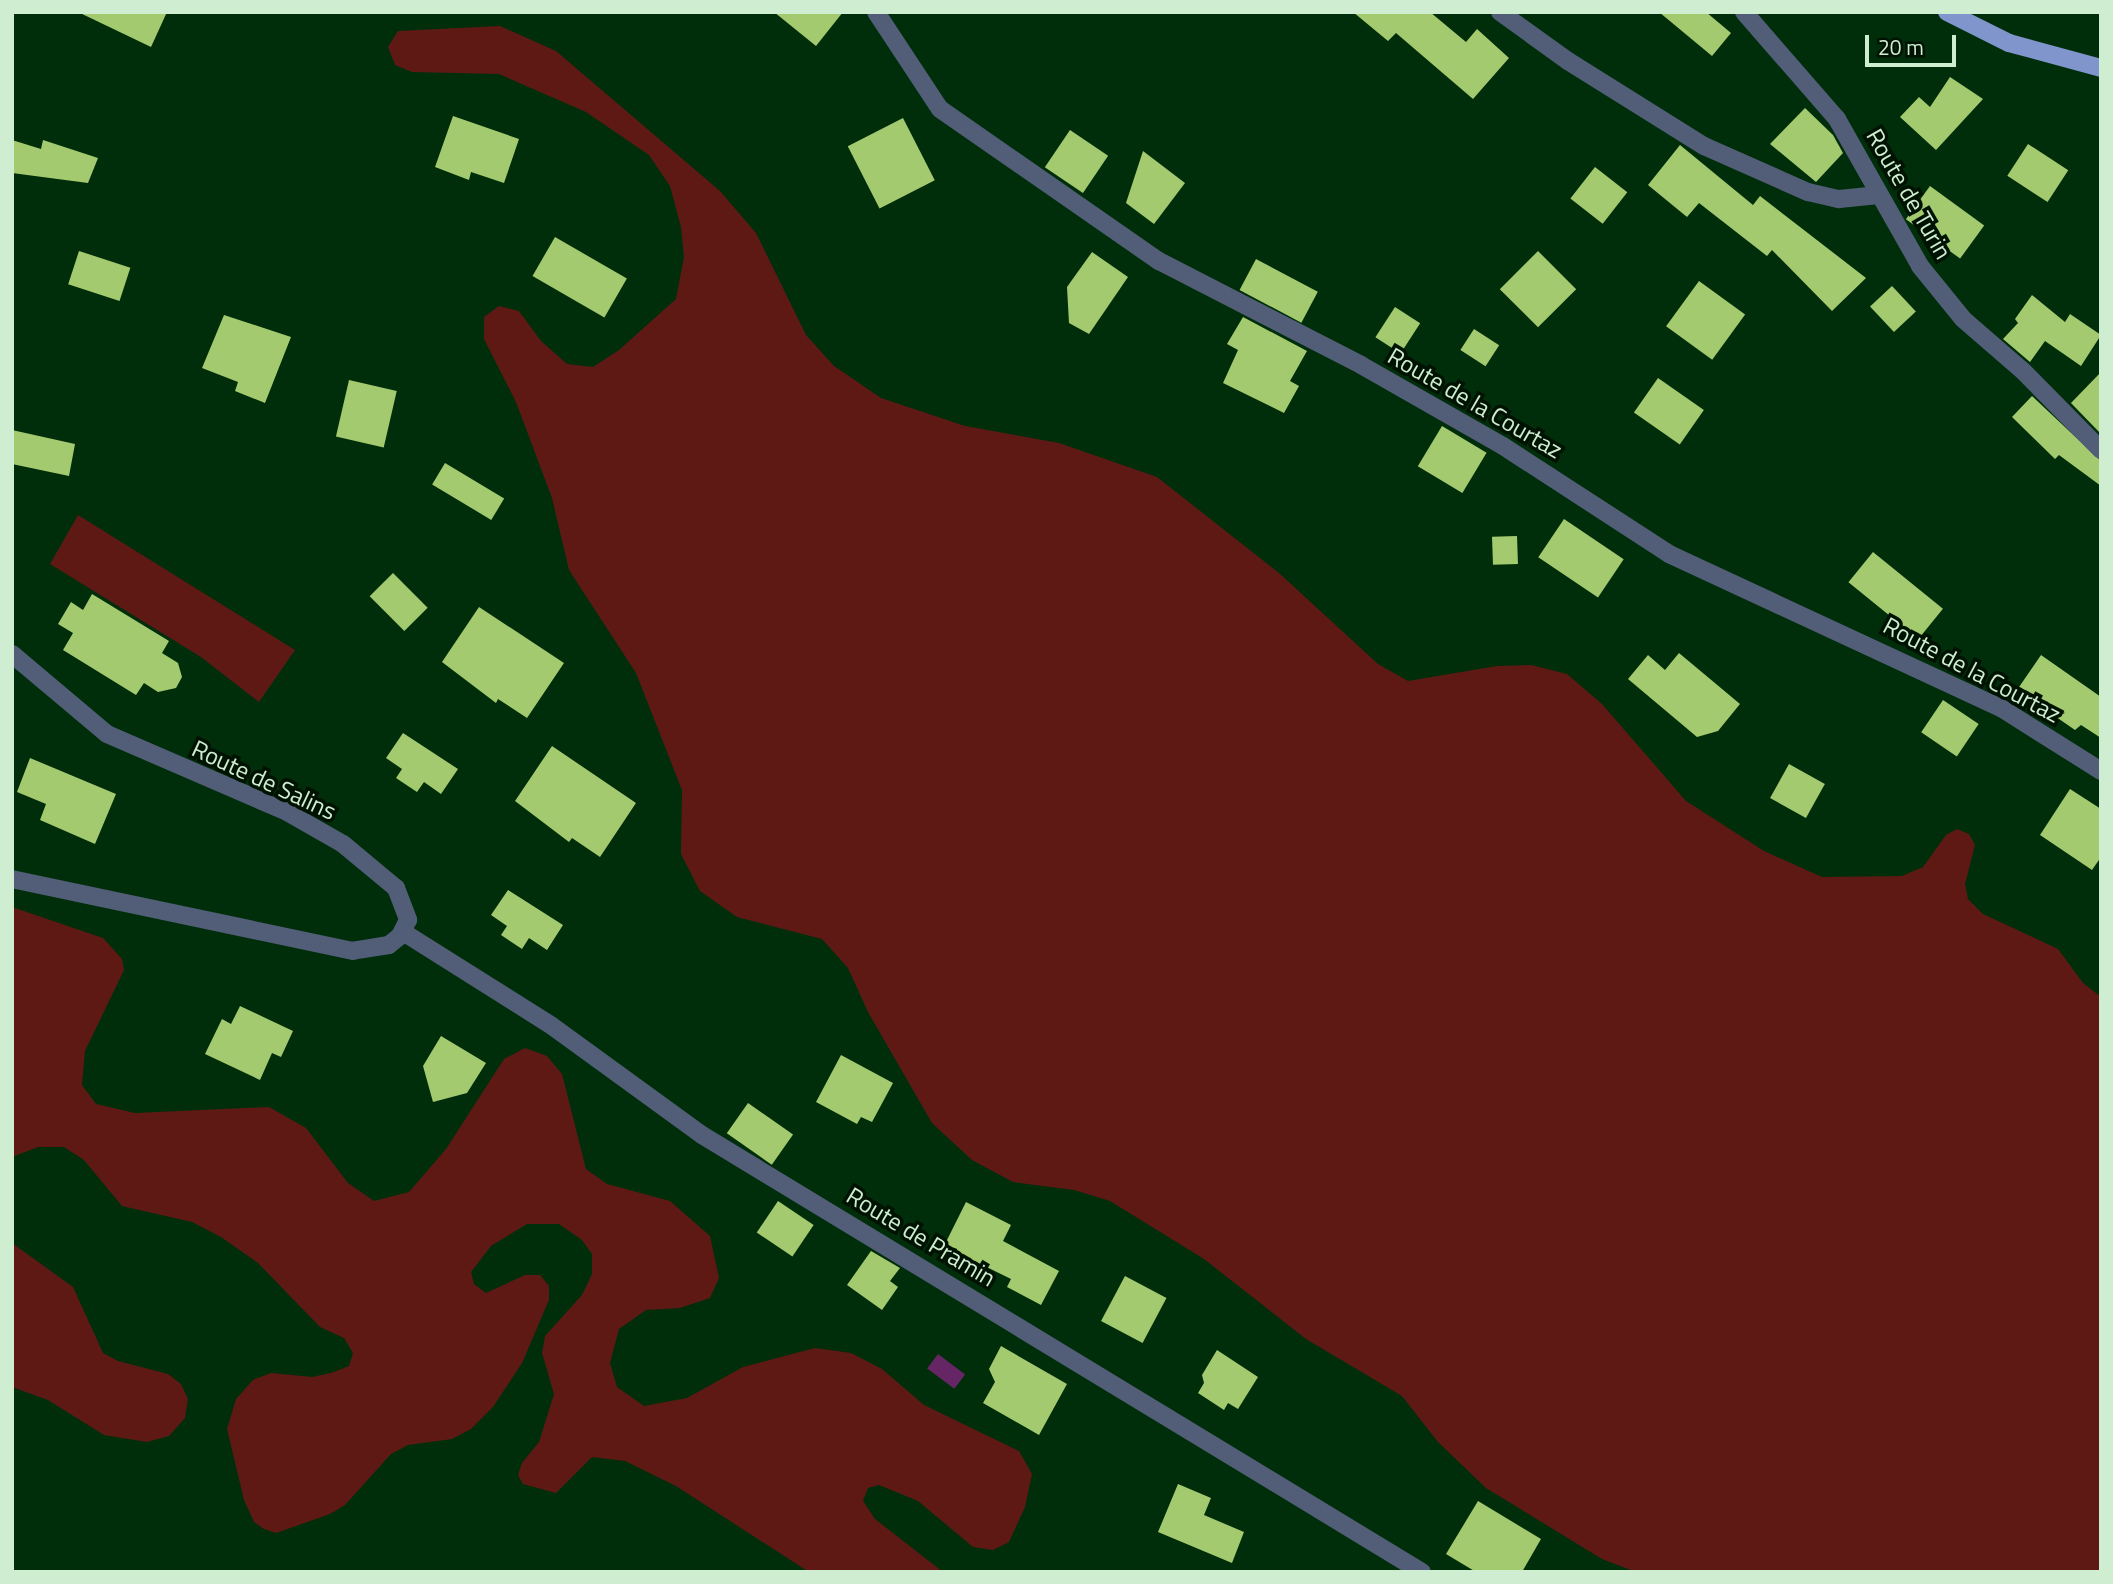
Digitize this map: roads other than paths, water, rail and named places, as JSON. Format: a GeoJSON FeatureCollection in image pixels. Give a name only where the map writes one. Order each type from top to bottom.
{"type":"FeatureCollection","features":[{"type":"Feature","properties":{"kind":"main road"},"geometry":{"type":"LineString","coordinates":[[1947,12],[2009,43],[2101,68]]}},
{"type":"Feature","properties":{"kind":"street","name":"Route de la Courtaz"},"geometry":{"type":"LineString","coordinates":[[876,12],[940,109],[1159,261],[1361,365],[1503,446],[1669,554],[2001,708],[2101,771]]}},
{"type":"Feature","properties":{"kind":"street"},"geometry":{"type":"LineString","coordinates":[[1500,12],[1568,61],[1704,146],[1808,192],[1839,199],[1879,195]]}},
{"type":"Feature","properties":{"kind":"street","name":"Route de Turin"},"geometry":{"type":"LineString","coordinates":[[1744,12],[1837,119],[1920,266],[1963,320],[2023,370],[2101,450]]}},
{"type":"Feature","properties":{"kind":"street","name":"Route de Salins"},"geometry":{"type":"LineString","coordinates":[[12,654],[107,734],[287,812],[351,850],[401,895],[408,920],[403,933]]}},
{"type":"Feature","properties":{"kind":"street"},"geometry":{"type":"LineString","coordinates":[[12,879],[338,950],[378,950],[403,933]]}},
{"type":"Feature","properties":{"kind":"street","name":"Route de Pramin"},"geometry":{"type":"LineString","coordinates":[[403,933],[552,1026],[702,1135],[1422,1572]]}}]}
